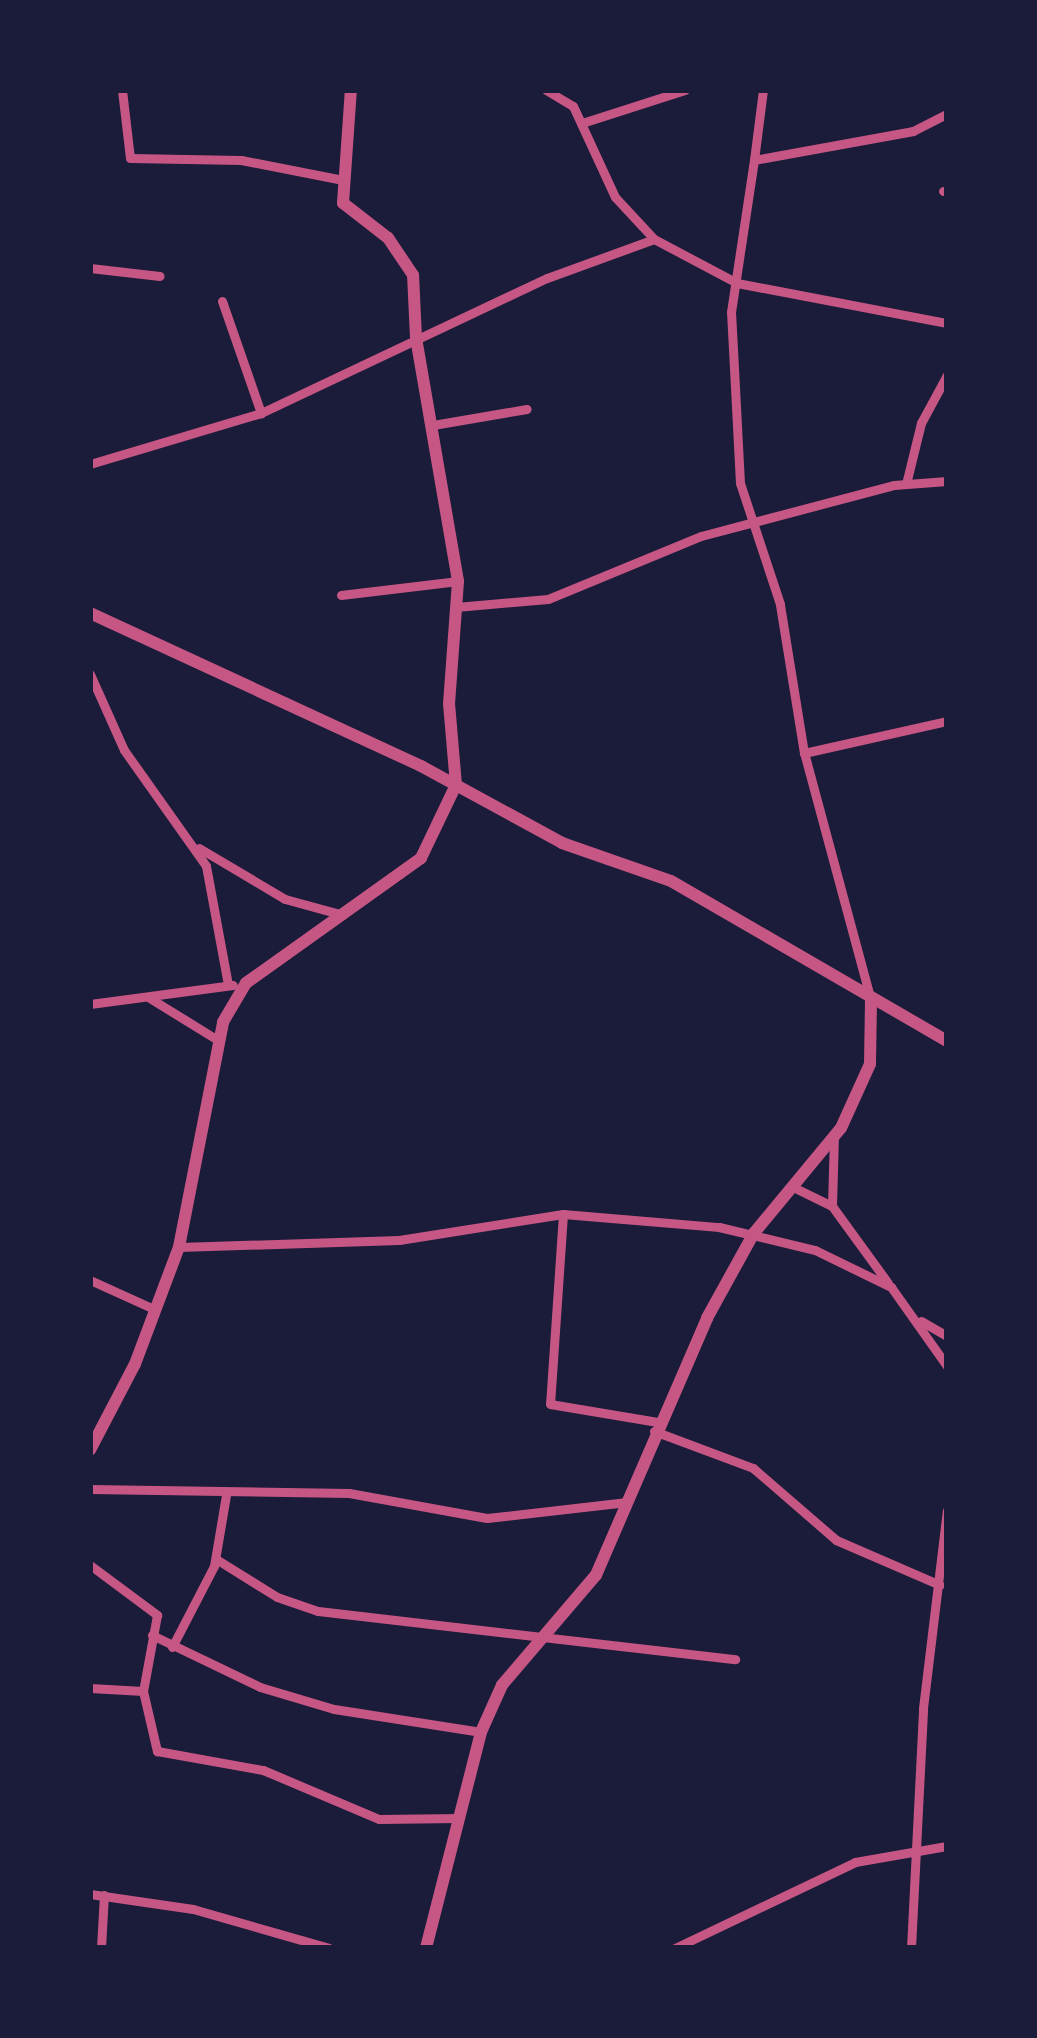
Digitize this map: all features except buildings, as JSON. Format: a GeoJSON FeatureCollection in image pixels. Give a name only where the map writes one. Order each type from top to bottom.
{"type":"FeatureCollection","features":[{"type":"Feature","properties":{"kind":"street"},"geometry":{"type":"LineString","coordinates":[[122,90],[130,158],[241,160],[343,180]]}},
{"type":"Feature","properties":{"kind":"street"},"geometry":{"type":"LineString","coordinates":[[90,1004],[246,983],[421,858],[456,785],[449,704],[458,581],[416,338],[409,265],[388,238],[350,214],[343,180],[351,90]]}},
{"type":"Feature","properties":{"kind":"street"},"geometry":{"type":"LineString","coordinates":[[546,90],[573,106],[615,197],[654,239],[737,283],[947,323]]}},
{"type":"Feature","properties":{"kind":"street"},"geometry":{"type":"LineString","coordinates":[[582,123],[685,90]]}},
{"type":"Feature","properties":{"kind":"street"},"geometry":{"type":"LineString","coordinates":[[426,1948],[481,1732],[502,1685],[596,1575],[656,1426],[754,1233],[835,1136],[870,1064],[871,1000],[804,753],[780,604],[749,524],[730,377],[737,283],[763,90]]}},
{"type":"Feature","properties":{"kind":"street"},"geometry":{"type":"LineString","coordinates":[[754,160],[913,130],[947,113]]}},
{"type":"Feature","properties":{"kind":"street"},"geometry":{"type":"LineString","coordinates":[[90,464],[261,413],[416,338],[654,239]]}},
{"type":"Feature","properties":{"kind":"street"},"geometry":{"type":"LineString","coordinates":[[90,268],[160,276]]}},
{"type":"Feature","properties":{"kind":"street"},"geometry":{"type":"LineString","coordinates":[[221,301],[261,413]]}},
{"type":"Feature","properties":{"kind":"street"},"geometry":{"type":"LineString","coordinates":[[905,484],[921,423],[947,375]]}},
{"type":"Feature","properties":{"kind":"street"},"geometry":{"type":"LineString","coordinates":[[433,425],[527,409]]}},
{"type":"Feature","properties":{"kind":"street"},"geometry":{"type":"LineString","coordinates":[[456,607],[548,599],[661,550],[905,484],[947,481]]}},
{"type":"Feature","properties":{"kind":"street"},"geometry":{"type":"LineString","coordinates":[[341,595],[458,581]]}},
{"type":"Feature","properties":{"kind":"street"},"geometry":{"type":"LineString","coordinates":[[90,613],[456,785],[562,843],[710,901],[947,1041]]}},
{"type":"Feature","properties":{"kind":"street"},"geometry":{"type":"LineString","coordinates":[[90,674],[124,750],[206,866],[228,986]]}},
{"type":"Feature","properties":{"kind":"street"},"geometry":{"type":"LineString","coordinates":[[804,753],[947,722]]}},
{"type":"Feature","properties":{"kind":"street"},"geometry":{"type":"LineString","coordinates":[[194,846],[285,899],[343,915]]}},
{"type":"Feature","properties":{"kind":"street"},"geometry":{"type":"LineString","coordinates":[[91,1447],[158,1311],[179,1247],[217,1039],[246,983]]}},
{"type":"Feature","properties":{"kind":"street"},"geometry":{"type":"LineString","coordinates":[[148,997],[217,1039]]}},
{"type":"Feature","properties":{"kind":"street"},"geometry":{"type":"LineString","coordinates":[[832,1206],[835,1136]]}},
{"type":"Feature","properties":{"kind":"street"},"geometry":{"type":"LineString","coordinates":[[793,1187],[832,1206],[917,1318],[947,1366]]}},
{"type":"Feature","properties":{"kind":"street"},"geometry":{"type":"LineString","coordinates":[[179,1247],[399,1240],[563,1214],[754,1233],[891,1287]]}},
{"type":"Feature","properties":{"kind":"street"},"geometry":{"type":"LineString","coordinates":[[563,1214],[550,1404],[656,1426],[753,1468],[836,1540],[940,1585]]}},
{"type":"Feature","properties":{"kind":"street"},"geometry":{"type":"LineString","coordinates":[[90,1280],[158,1311]]}},
{"type":"Feature","properties":{"kind":"street"},"geometry":{"type":"LineString","coordinates":[[917,1318],[947,1336]]}},
{"type":"Feature","properties":{"kind":"street"},"geometry":{"type":"LineString","coordinates":[[90,1490],[349,1493],[487,1518],[627,1502]]}},
{"type":"Feature","properties":{"kind":"street"},"geometry":{"type":"LineString","coordinates":[[172,1647],[216,1559],[226,1495]]}},
{"type":"Feature","properties":{"kind":"street"},"geometry":{"type":"LineString","coordinates":[[911,1948],[920,1850],[923,1708],[947,1510]]}},
{"type":"Feature","properties":{"kind":"street"},"geometry":{"type":"LineString","coordinates":[[216,1559],[277,1598],[318,1611],[536,1641],[735,1659]]}},
{"type":"Feature","properties":{"kind":"street"},"geometry":{"type":"LineString","coordinates":[[90,1565],[154,1607],[143,1691],[164,1754],[263,1770],[379,1819],[459,1818]]}},
{"type":"Feature","properties":{"kind":"street"},"geometry":{"type":"LineString","coordinates":[[152,1636],[334,1709],[481,1732]]}},
{"type":"Feature","properties":{"kind":"street"},"geometry":{"type":"LineString","coordinates":[[90,1688],[143,1691]]}},
{"type":"Feature","properties":{"kind":"street"},"geometry":{"type":"LineString","coordinates":[[675,1948],[693,1945],[855,1862],[947,1846]]}},
{"type":"Feature","properties":{"kind":"street"},"geometry":{"type":"LineString","coordinates":[[90,1894],[193,1909],[329,1948]]}},
{"type":"Feature","properties":{"kind":"street"},"geometry":{"type":"LineString","coordinates":[[101,1948],[104,1894]]}}]}
